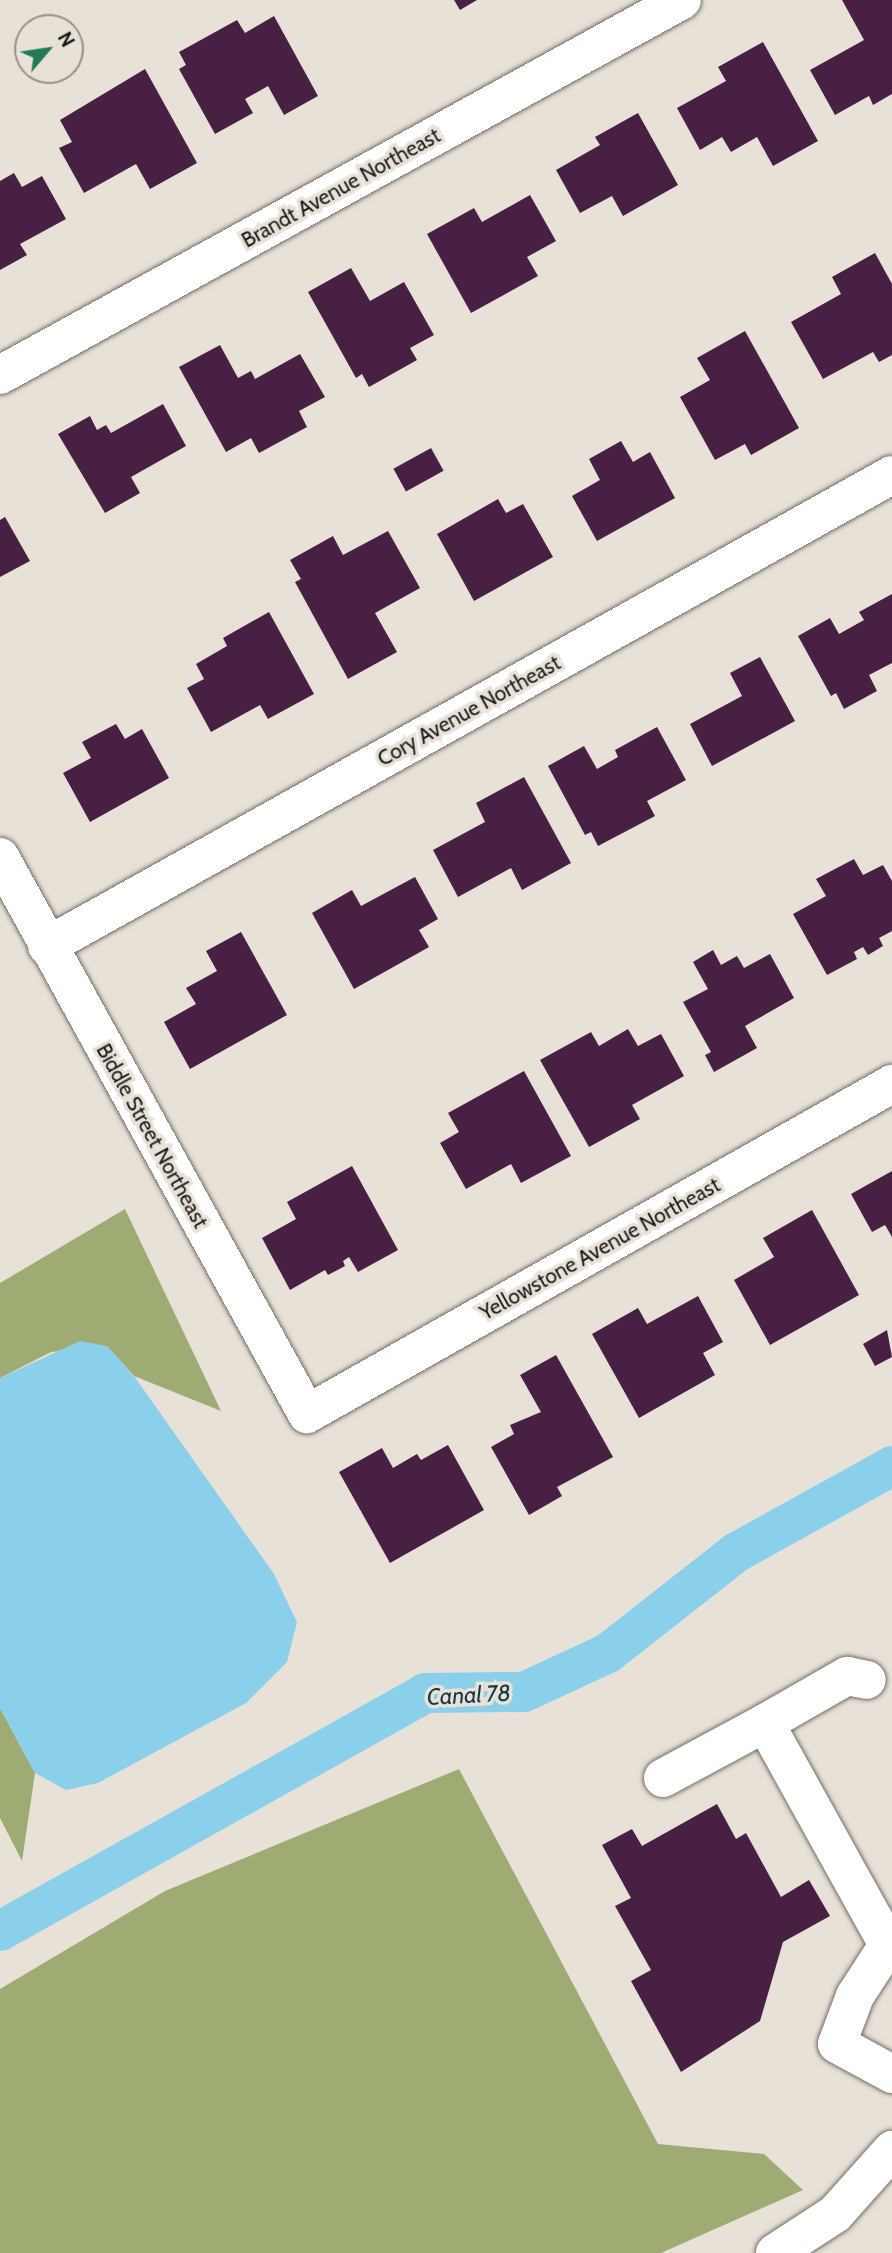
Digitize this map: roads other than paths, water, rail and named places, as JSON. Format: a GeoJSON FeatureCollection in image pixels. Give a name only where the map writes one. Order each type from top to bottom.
{"type":"FeatureCollection","features":[{"type":"Feature","properties":{"kind":"street","name":"Brandt Avenue Northeast"},"geometry":{"type":"LineString","coordinates":[[0,376],[682,0]]}},
{"type":"Feature","properties":{"kind":"street","name":"Cory Avenue Northeast"},"geometry":{"type":"LineString","coordinates":[[47,946],[892,475]]}},
{"type":"Feature","properties":{"kind":"street","name":"Biddle Street Northeast"},"geometry":{"type":"LineString","coordinates":[[0,857],[307,1414]]}},
{"type":"Feature","properties":{"kind":"street","name":"Yellowstone Avenue Northeast"},"geometry":{"type":"LineString","coordinates":[[307,1414],[892,1084]]}},
{"type":"Feature","properties":{"kind":"street"},"geometry":{"type":"LineString","coordinates":[[663,1778],[847,1676],[867,1680]]}},
{"type":"Feature","properties":{"kind":"street"},"geometry":{"type":"LineString","coordinates":[[765,1723],[888,1945],[855,1996],[837,2044],[892,2074]]}},
{"type":"Feature","properties":{"kind":"street"},"geometry":{"type":"LineString","coordinates":[[775,2253],[835,2214],[892,2150]]}},
{"type":"Feature","properties":{"kind":"water"},"geometry":{"type":"Polygon","coordinates":[[[80,1341],[107,1346],[134,1376],[274,1574],[297,1622],[287,1662],[246,1703],[98,1783],[66,1790],[35,1773],[0,1708],[0,1378],[80,1341]]]}},
{"type":"Feature","properties":{"kind":"waterway","name":"Canal 78"},"geometry":{"type":"LineString","coordinates":[[0,1931],[425,1693],[524,1692],[608,1653],[737,1552],[892,1466]]}}]}
